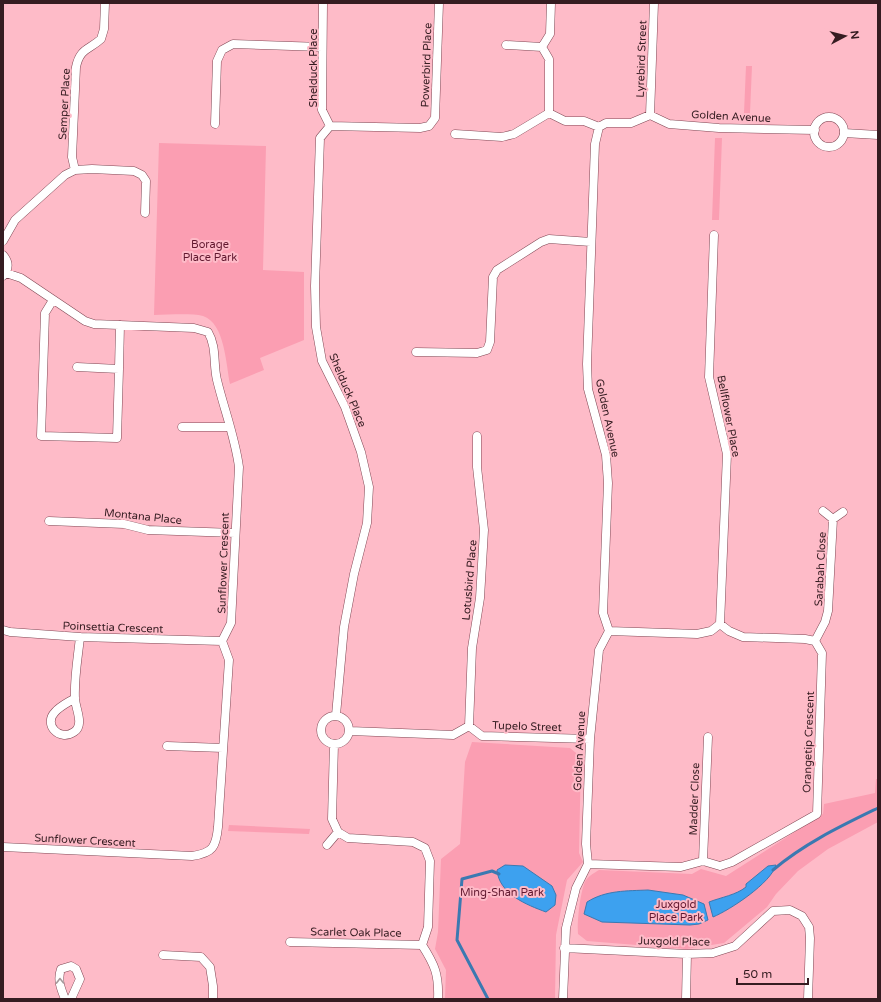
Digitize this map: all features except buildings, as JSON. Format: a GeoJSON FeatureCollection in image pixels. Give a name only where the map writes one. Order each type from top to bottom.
{"type":"FeatureCollection","features":[{"type":"Feature","properties":{"kind":"street","name":"Semper Place"},"geometry":{"type":"LineString","coordinates":[[75,170],[72,157],[76,67],[78,57],[84,50],[102,38],[104,29],[105,3]]}},
{"type":"Feature","properties":{"kind":"street","name":"Shelduck Place"},"geometry":{"type":"LineString","coordinates":[[323,3],[322,110],[330,126],[320,138],[315,286],[316,327],[322,361],[345,407],[361,452],[369,488],[366,523],[354,574],[344,628],[336,715]]}},
{"type":"Feature","properties":{"kind":"street","name":"Powerbird Place"},"geometry":{"type":"LineString","coordinates":[[330,126],[420,128],[429,126],[435,118],[439,3]]}},
{"type":"Feature","properties":{"kind":"street"},"geometry":{"type":"LineString","coordinates":[[542,47],[550,34],[551,3]]}},
{"type":"Feature","properties":{"kind":"street","name":"Lyrebird Street"},"geometry":{"type":"LineString","coordinates":[[650,115],[654,3]]}},
{"type":"Feature","properties":{"kind":"street"},"geometry":{"type":"LineString","coordinates":[[215,124],[217,61],[222,50],[233,44],[322,47]]}},
{"type":"Feature","properties":{"kind":"street"},"geometry":{"type":"LineString","coordinates":[[506,45],[542,47]]}},
{"type":"Feature","properties":{"kind":"street"},"geometry":{"type":"LineString","coordinates":[[542,47],[549,59],[549,113]]}},
{"type":"Feature","properties":{"kind":"street"},"geometry":{"type":"LineString","coordinates":[[549,113],[565,121],[584,121],[598,127],[606,123],[631,123],[650,115]]}},
{"type":"Feature","properties":{"kind":"street"},"geometry":{"type":"LineString","coordinates":[[455,134],[502,137],[514,134],[549,113]]}},
{"type":"Feature","properties":{"kind":"street","name":"Golden Avenue"},"geometry":{"type":"LineString","coordinates":[[650,115],[669,124],[719,128],[815,130]]}},
{"type":"Feature","properties":{"kind":"street"},"geometry":{"type":"LineString","coordinates":[[831,117],[835,118],[842,124],[844,133],[840,141],[833,146],[828,146],[824,145],[817,139],[815,130],[822,119],[831,117]]}},
{"type":"Feature","properties":{"kind":"street","name":"Golden Avenue"},"geometry":{"type":"LineString","coordinates":[[588,864],[586,844],[590,739],[599,650],[608,631],[603,613],[608,483],[606,455],[588,389],[587,364],[595,144],[598,127]]}},
{"type":"Feature","properties":{"kind":"street"},"geometry":{"type":"LineString","coordinates":[[844,133],[878,135]]}},
{"type":"Feature","properties":{"kind":"street"},"geometry":{"type":"LineString","coordinates":[[3,241],[15,220],[65,175],[75,170],[92,169],[134,171],[142,174],[146,181],[145,213]]}},
{"type":"Feature","properties":{"kind":"street","name":"Bellflower Place"},"geometry":{"type":"LineString","coordinates":[[714,235],[709,376],[727,454],[720,624]]}},
{"type":"Feature","properties":{"kind":"street"},"geometry":{"type":"LineString","coordinates":[[416,352],[477,353],[487,350],[490,342],[493,277],[497,270],[541,242],[549,239],[591,242]]}},
{"type":"Feature","properties":{"kind":"street"},"geometry":{"type":"LineString","coordinates":[[3,255],[8,264],[4,275]]}},
{"type":"Feature","properties":{"kind":"street","name":"Sunflower Crescent"},"geometry":{"type":"LineString","coordinates":[[3,847],[192,856],[204,854],[213,848],[217,840],[228,660],[222,641],[231,623],[239,467],[236,448],[217,379],[214,344],[208,332],[194,328],[101,324],[85,321],[21,278],[4,275]]}},
{"type":"Feature","properties":{"kind":"street"},"geometry":{"type":"LineString","coordinates":[[53,300],[45,313],[41,436],[117,438],[120,325]]}},
{"type":"Feature","properties":{"kind":"street"},"geometry":{"type":"LineString","coordinates":[[77,368],[119,369]]}},
{"type":"Feature","properties":{"kind":"street"},"geometry":{"type":"LineString","coordinates":[[182,427],[230,427]]}},
{"type":"Feature","properties":{"kind":"street","name":"Lotusbird Place"},"geometry":{"type":"LineString","coordinates":[[469,726],[472,648],[480,598],[484,530],[477,467],[477,436]]}},
{"type":"Feature","properties":{"kind":"street","name":"Sarabah Close"},"geometry":{"type":"LineString","coordinates":[[823,511],[833,519]]}},
{"type":"Feature","properties":{"kind":"street","name":"Sarabah Close"},"geometry":{"type":"LineString","coordinates":[[833,519],[843,512]]}},
{"type":"Feature","properties":{"kind":"street","name":"Sarabah Close"},"geometry":{"type":"LineString","coordinates":[[815,641],[825,622],[828,611],[833,519]]}},
{"type":"Feature","properties":{"kind":"street","name":"Montana Place"},"geometry":{"type":"LineString","coordinates":[[49,521],[124,524],[148,530],[235,533]]}},
{"type":"Feature","properties":{"kind":"street"},"geometry":{"type":"LineString","coordinates":[[608,631],[697,634],[711,631],[720,624],[729,631],[744,637],[805,639],[815,641]]}},
{"type":"Feature","properties":{"kind":"street","name":"Poinsettia Crescent"},"geometry":{"type":"LineString","coordinates":[[3,630],[10,632],[80,637],[222,641]]}},
{"type":"Feature","properties":{"kind":"street"},"geometry":{"type":"LineString","coordinates":[[75,698],[54,712],[51,720],[53,729],[60,735],[68,736],[76,731],[80,723],[75,698],[80,637]]}},
{"type":"Feature","properties":{"kind":"street","name":"Orangetip Crescent"},"geometry":{"type":"LineString","coordinates":[[588,864],[681,867],[703,861],[720,866],[732,862],[817,814],[822,652],[815,641]]}},
{"type":"Feature","properties":{"kind":"street"},"geometry":{"type":"LineString","coordinates":[[336,715],[347,722],[350,730],[346,739],[334,744],[323,738],[321,729],[322,724],[327,718],[336,715]]}},
{"type":"Feature","properties":{"kind":"street"},"geometry":{"type":"LineString","coordinates":[[350,730],[454,735],[469,726]]}},
{"type":"Feature","properties":{"kind":"street","name":"Tupelo Street"},"geometry":{"type":"LineString","coordinates":[[469,726],[482,736],[590,739]]}},
{"type":"Feature","properties":{"kind":"street","name":"Madder Close"},"geometry":{"type":"LineString","coordinates":[[703,861],[708,737]]}},
{"type":"Feature","properties":{"kind":"street"},"geometry":{"type":"LineString","coordinates":[[334,744],[332,819],[338,832],[348,838],[413,842],[425,848],[430,861],[428,927],[422,945],[431,959],[438,980],[438,999]]}},
{"type":"Feature","properties":{"kind":"street"},"geometry":{"type":"LineString","coordinates":[[167,746],[222,748]]}},
{"type":"Feature","properties":{"kind":"street"},"geometry":{"type":"LineString","coordinates":[[327,845],[338,832]]}},
{"type":"Feature","properties":{"kind":"street"},"geometry":{"type":"LineString","coordinates":[[564,999],[564,948],[566,928],[576,888],[588,864]]}},
{"type":"Feature","properties":{"kind":"street","name":"Juxgold Place"},"geometry":{"type":"LineString","coordinates":[[564,948],[687,954],[713,953],[736,946],[773,911],[790,910],[802,916],[809,926],[808,999]]}},
{"type":"Feature","properties":{"kind":"street","name":"Scarlet Oak Place"},"geometry":{"type":"LineString","coordinates":[[290,942],[422,945]]}},
{"type":"Feature","properties":{"kind":"street"},"geometry":{"type":"LineString","coordinates":[[686,999],[687,954]]}},
{"type":"Feature","properties":{"kind":"street"},"geometry":{"type":"LineString","coordinates":[[163,955],[202,957],[210,967],[213,986],[213,999]]}},
{"type":"Feature","properties":{"kind":"street"},"geometry":{"type":"LineString","coordinates":[[65,999],[60,988],[59,975],[62,969],[71,966],[76,969],[80,979],[72,999]]}},
{"type":"Feature","properties":{"kind":"green space"},"geometry":{"type":"Polygon","coordinates":[[[746,66],[752,66],[750,113],[744,113],[746,66]]]}},
{"type":"Feature","properties":{"kind":"green space"},"geometry":{"type":"Polygon","coordinates":[[[715,138],[722,138],[719,220],[712,220],[715,138]]]}},
{"type":"Feature","properties":{"kind":"green space","name":"Borage Place Park"},"geometry":{"type":"Polygon","coordinates":[[[159,143],[266,146],[263,270],[304,272],[304,340],[260,358],[264,370],[230,384],[226,356],[220,336],[216,327],[210,320],[198,315],[154,315],[159,143]]]}},
{"type":"Feature","properties":{"kind":"green space","name":"Ming-Shan Park"},"geometry":{"type":"Polygon","coordinates":[[[472,742],[570,748],[581,757],[579,853],[583,862],[567,880],[556,935],[555,999],[445,999],[446,970],[435,949],[438,932],[441,859],[460,844],[465,762],[472,742]]]}},
{"type":"Feature","properties":{"kind":"green space","name":"Juxgold Place Park"},"geometry":{"type":"Polygon","coordinates":[[[876,779],[878,779],[878,822],[828,849],[798,871],[776,894],[767,907],[724,943],[686,949],[587,941],[578,934],[579,907],[582,891],[586,880],[599,870],[692,874],[701,869],[726,876],[823,814],[824,804],[875,793],[876,779]]]}},
{"type":"Feature","properties":{"kind":"green space"},"geometry":{"type":"Polygon","coordinates":[[[229,825],[310,829],[309,834],[228,831],[229,825]]]}},
{"type":"Feature","properties":{"kind":"water"},"geometry":{"type":"Polygon","coordinates":[[[505,865],[523,866],[552,886],[556,895],[555,905],[546,912],[523,902],[508,892],[499,878],[497,870],[505,865]]]}},
{"type":"Feature","properties":{"kind":"water"},"geometry":{"type":"Polygon","coordinates":[[[776,865],[773,872],[758,888],[739,902],[713,917],[709,902],[742,890],[746,887],[746,884],[768,866],[776,865]]]}},
{"type":"Feature","properties":{"kind":"water"},"geometry":{"type":"Polygon","coordinates":[[[648,890],[683,895],[704,904],[708,920],[699,924],[690,925],[602,922],[584,914],[587,902],[602,895],[624,891],[648,890]]]}},
{"type":"Feature","properties":{"kind":"waterway"},"geometry":{"type":"LineString","coordinates":[[773,870],[785,860],[811,843],[837,828],[878,808]]}},
{"type":"Feature","properties":{"kind":"waterway"},"geometry":{"type":"LineString","coordinates":[[488,999],[457,940],[462,879],[492,871],[499,874]]}}]}
